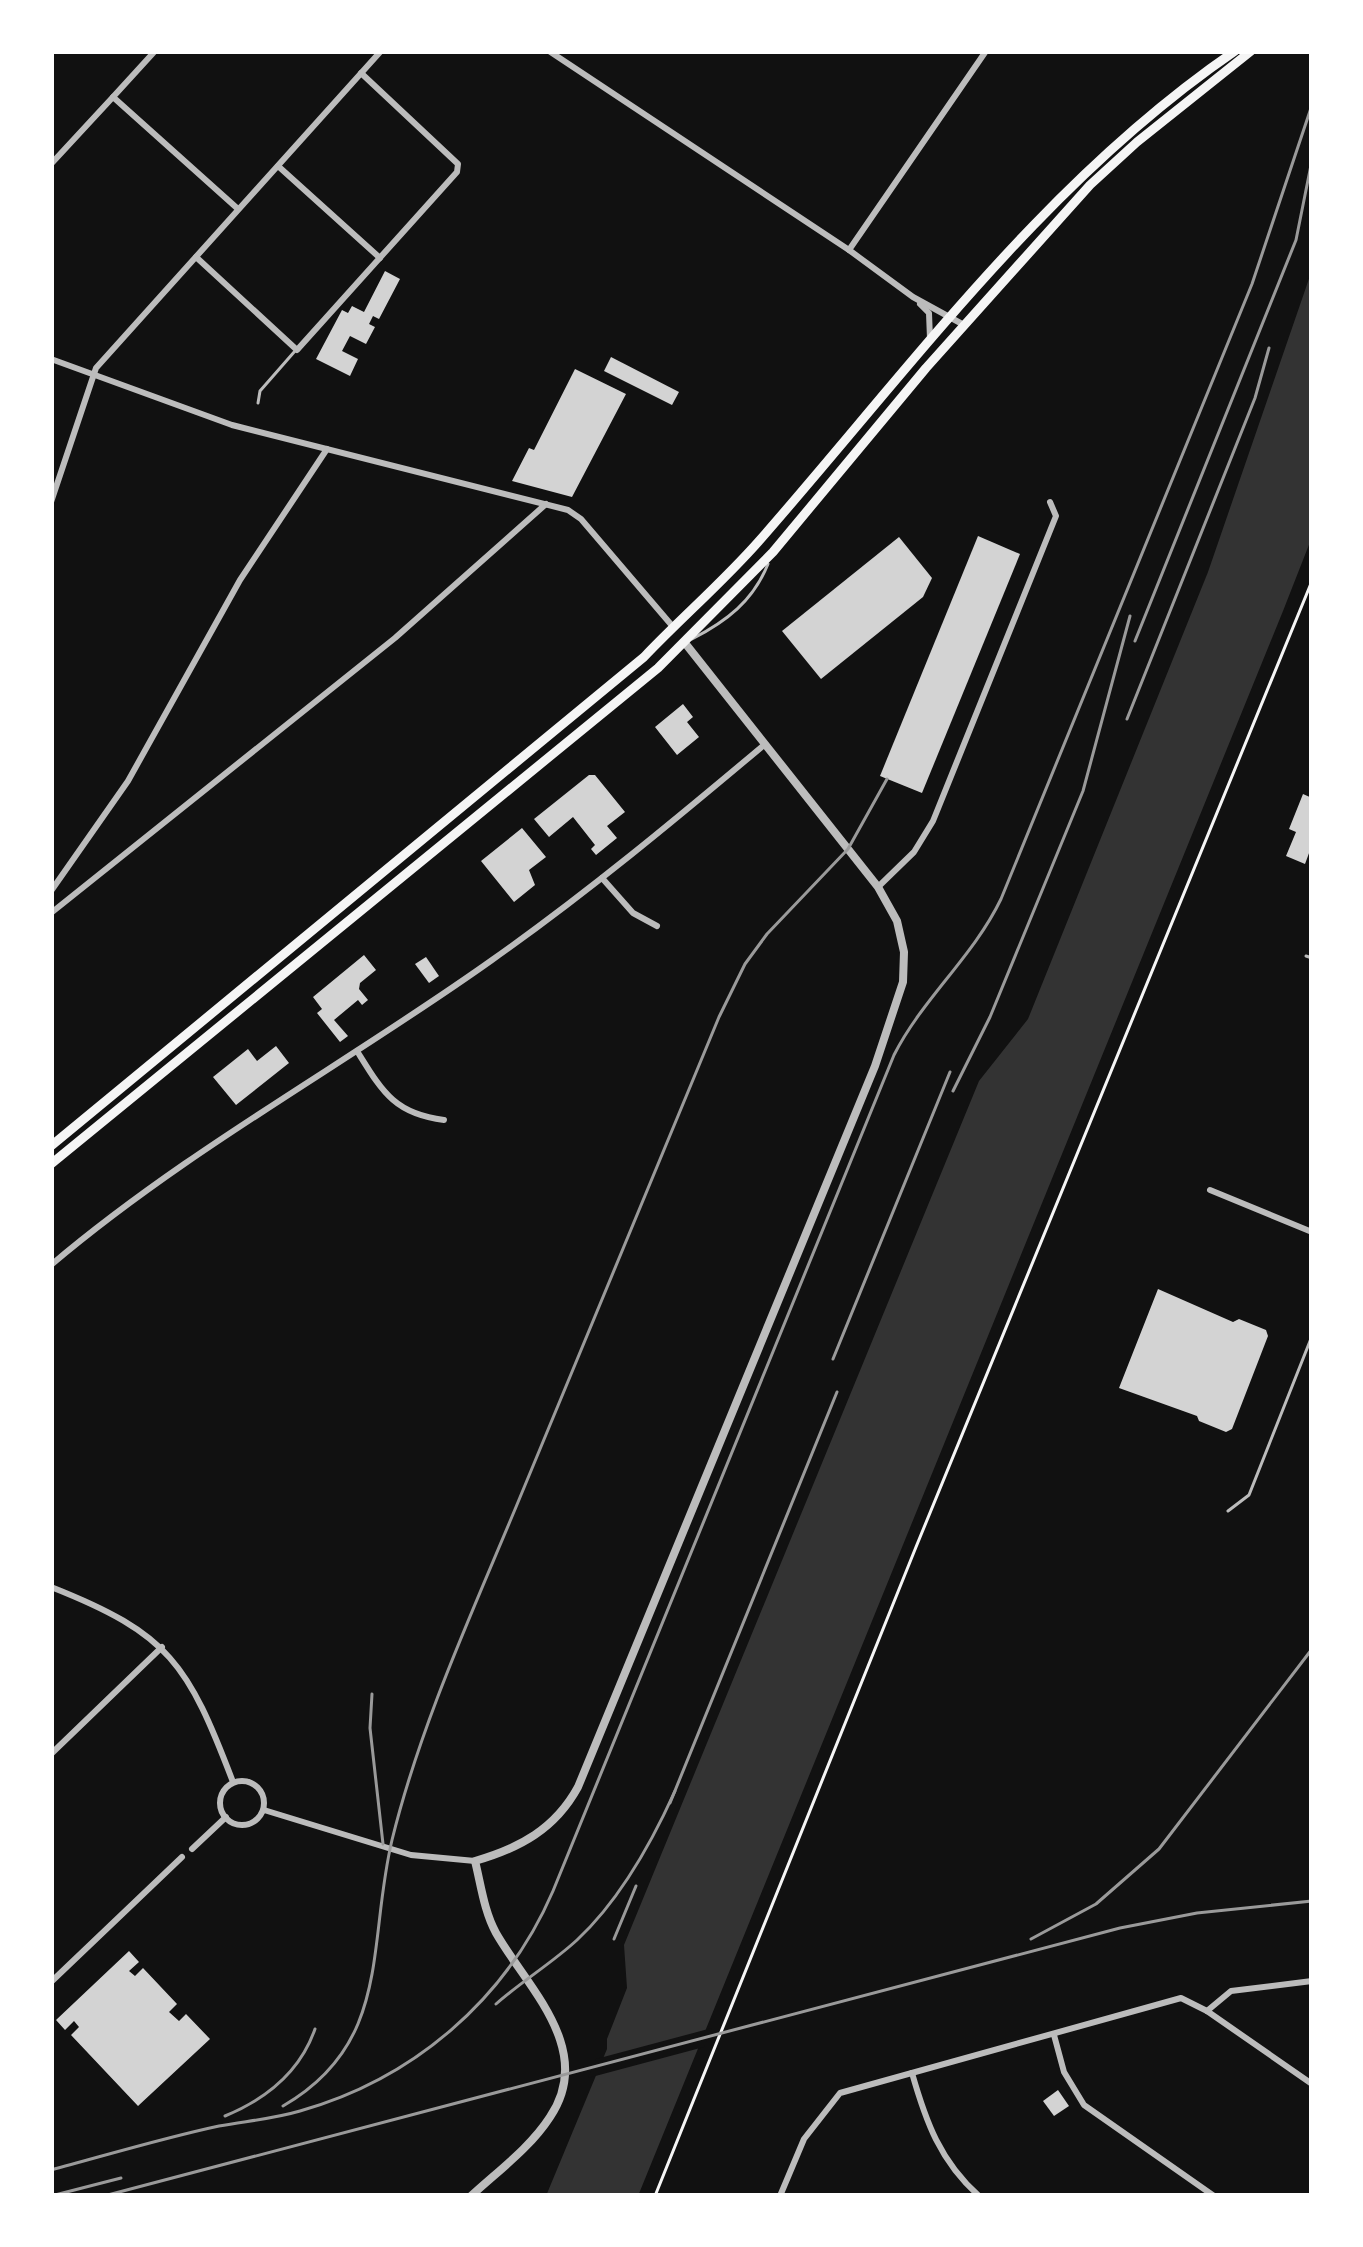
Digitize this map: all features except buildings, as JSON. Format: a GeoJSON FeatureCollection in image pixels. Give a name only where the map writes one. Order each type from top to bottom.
{"type":"FeatureCollection","features":[{"type":"Feature","properties":{"kind":"main road"},"geometry":{"type":"LineString","coordinates":[[51,1146],[487,790],[674,628],[746,556],[930,339],[1042,218],[1128,133],[1234,51]]}},
{"type":"Feature","properties":{"kind":"main road"},"geometry":{"type":"LineString","coordinates":[[51,1164],[685,643],[772,552],[1090,185],[1251,51]]}},
{"type":"Feature","properties":{"kind":"main road"},"geometry":{"type":"LineString","coordinates":[[674,628],[685,643]]}},
{"type":"Feature","properties":{"kind":"street"},"geometry":{"type":"LineString","coordinates":[[51,164],[155,51]]}},
{"type":"Feature","properties":{"kind":"street"},"geometry":{"type":"LineString","coordinates":[[51,502],[92,374],[381,51]]}},
{"type":"Feature","properties":{"kind":"street"},"geometry":{"type":"LineString","coordinates":[[549,51],[913,297],[964,325]]}},
{"type":"Feature","properties":{"kind":"street"},"geometry":{"type":"LineString","coordinates":[[849,250],[986,51]]}},
{"type":"Feature","properties":{"kind":"street"},"geometry":{"type":"LineString","coordinates":[[196,257],[297,350],[457,172],[458,164],[362,73]]}},
{"type":"Feature","properties":{"kind":"street"},"geometry":{"type":"LineString","coordinates":[[113,97],[239,210]]}},
{"type":"Feature","properties":{"kind":"street"},"geometry":{"type":"LineString","coordinates":[[278,166],[380,258]]}},
{"type":"Feature","properties":{"kind":"street"},"geometry":{"type":"LineString","coordinates":[[913,297],[928,313],[930,339]]}},
{"type":"Feature","properties":{"kind":"street"},"geometry":{"type":"LineString","coordinates":[[51,359],[232,425],[568,510],[674,628]]}},
{"type":"Feature","properties":{"kind":"street"},"geometry":{"type":"LineString","coordinates":[[51,891],[128,781],[247,568],[327,449]]}},
{"type":"Feature","properties":{"kind":"street"},"geometry":{"type":"LineString","coordinates":[[878,887],[914,852],[933,821],[1056,516],[1050,502]]}},
{"type":"Feature","properties":{"kind":"street"},"geometry":{"type":"LineString","coordinates":[[51,913],[395,638],[546,504]]}},
{"type":"Feature","properties":{"kind":"street"},"geometry":{"type":"LineString","coordinates":[[264,1810],[411,1855],[475,1861],[518,1846],[556,1819],[578,1787],[895,1014],[904,952],[897,921],[878,887],[685,643]]}},
{"type":"Feature","properties":{"kind":"street"},"geometry":{"type":"LineString","coordinates":[[51,1265],[201,1149],[492,960],[764,746]]}},
{"type":"Feature","properties":{"kind":"street"},"geometry":{"type":"LineString","coordinates":[[602,878],[633,914],[656,926]]}},
{"type":"Feature","properties":{"kind":"street"},"geometry":{"type":"LineString","coordinates":[[357,1051],[379,1087],[397,1105],[416,1117],[444,1120]]}},
{"type":"Feature","properties":{"kind":"street"},"geometry":{"type":"LineString","coordinates":[[1210,1190],[1312,1232]]}},
{"type":"Feature","properties":{"kind":"street"},"geometry":{"type":"LineString","coordinates":[[51,1586],[123,1617],[162,1647],[196,1693],[232,1782]]}},
{"type":"Feature","properties":{"kind":"street"},"geometry":{"type":"LineString","coordinates":[[51,1754],[162,1647]]}},
{"type":"Feature","properties":{"kind":"street"},"geometry":{"type":"LineString","coordinates":[[246,1781],[263,1796],[264,1810],[247,1824],[232,1823],[220,1810],[221,1795],[232,1782],[246,1781]]}},
{"type":"Feature","properties":{"kind":"street"},"geometry":{"type":"LineString","coordinates":[[192,1849],[226,1817]]}},
{"type":"Feature","properties":{"kind":"street"},"geometry":{"type":"LineString","coordinates":[[51,1982],[182,1857]]}},
{"type":"Feature","properties":{"kind":"street"},"geometry":{"type":"LineString","coordinates":[[471,2196],[533,2140],[562,2093],[563,2079],[551,2015],[495,1930],[475,1861]]}},
{"type":"Feature","properties":{"kind":"street"},"geometry":{"type":"LineString","coordinates":[[1207,2011],[1231,1991],[1312,1981]]}},
{"type":"Feature","properties":{"kind":"street"},"geometry":{"type":"LineString","coordinates":[[780,2196],[804,2139],[840,2093],[1180,1998],[1311,2081]]}},
{"type":"Feature","properties":{"kind":"street"},"geometry":{"type":"LineString","coordinates":[[1053,2033],[1064,2072],[1084,2105],[1214,2196]]}},
{"type":"Feature","properties":{"kind":"street"},"geometry":{"type":"LineString","coordinates":[[912,2073],[926,2125],[944,2158],[979,2196]]}},
{"type":"Feature","properties":{"kind":"lane"},"geometry":{"type":"LineString","coordinates":[[258,404],[260,391],[297,350]]}},
{"type":"Feature","properties":{"kind":"lane"},"geometry":{"type":"LineString","coordinates":[[1228,1511],[1249,1496],[1312,1336]]}},
{"type":"Feature","properties":{"kind":"path"},"geometry":{"type":"LineString","coordinates":[[655,2196],[1312,581]]}},
{"type":"Feature","properties":{"kind":"shaded area"},"geometry":{"type":"Polygon","coordinates":[[[1312,270],[1312,537],[1283,611],[638,2196],[546,2196],[627,1988],[624,1945],[979,1081],[1028,1019],[1208,572],[1312,270]]]}},
{"type":"Feature","properties":{"kind":"pier"},"geometry":{"type":"Polygon","coordinates":[[[712,2028],[704,2047],[588,2078],[596,2059],[712,2028]]]}},
{"type":"Feature","properties":{"kind":"railway"},"geometry":{"type":"LineString","coordinates":[[51,2170],[219,2126],[300,2111],[381,2078],[451,2030],[482,2000],[533,1930],[553,1891],[894,1055],[1001,899],[1252,284],[1312,105]]}},
{"type":"Feature","properties":{"kind":"railway"},"geometry":{"type":"LineString","coordinates":[[1135,641],[1296,240],[1312,160]]}},
{"type":"Feature","properties":{"kind":"railway"},"geometry":{"type":"LineString","coordinates":[[1127,719],[1255,398],[1269,348]]}},
{"type":"Feature","properties":{"kind":"railway"},"geometry":{"type":"LineString","coordinates":[[953,1091],[990,1017],[1083,791],[1130,616]]}},
{"type":"Feature","properties":{"kind":"railway"},"geometry":{"type":"LineString","coordinates":[[283,2106],[318,2081],[342,2053],[359,2022],[369,1989],[392,1840],[432,1713],[719,1017],[745,964],[767,934],[848,849],[887,779]]}},
{"type":"Feature","properties":{"kind":"railway"},"geometry":{"type":"LineString","coordinates":[[833,1359],[950,1072]]}},
{"type":"Feature","properties":{"kind":"railway"},"geometry":{"type":"LineString","coordinates":[[670,1803],[837,1392]]}},
{"type":"Feature","properties":{"kind":"railway"},"geometry":{"type":"LineString","coordinates":[[1031,1939],[1096,1904],[1159,1849],[1312,1649]]}},
{"type":"Feature","properties":{"kind":"railway"},"geometry":{"type":"LineString","coordinates":[[372,1694],[370,1728],[383,1844]]}},
{"type":"Feature","properties":{"kind":"railway"},"geometry":{"type":"LineString","coordinates":[[496,2004],[593,1924],[645,1851],[675,1791]]}},
{"type":"Feature","properties":{"kind":"railway"},"geometry":{"type":"LineString","coordinates":[[614,1939],[636,1886]]}},
{"type":"Feature","properties":{"kind":"railway"},"geometry":{"type":"LineString","coordinates":[[104,2196],[1120,1928],[1197,1913],[1312,1901]]}},
{"type":"Feature","properties":{"kind":"railway"},"geometry":{"type":"LineString","coordinates":[[225,2116],[280,2082],[315,2029]]}},
{"type":"Feature","properties":{"kind":"railway"},"geometry":{"type":"LineString","coordinates":[[51,2196],[121,2178]]}}]}
